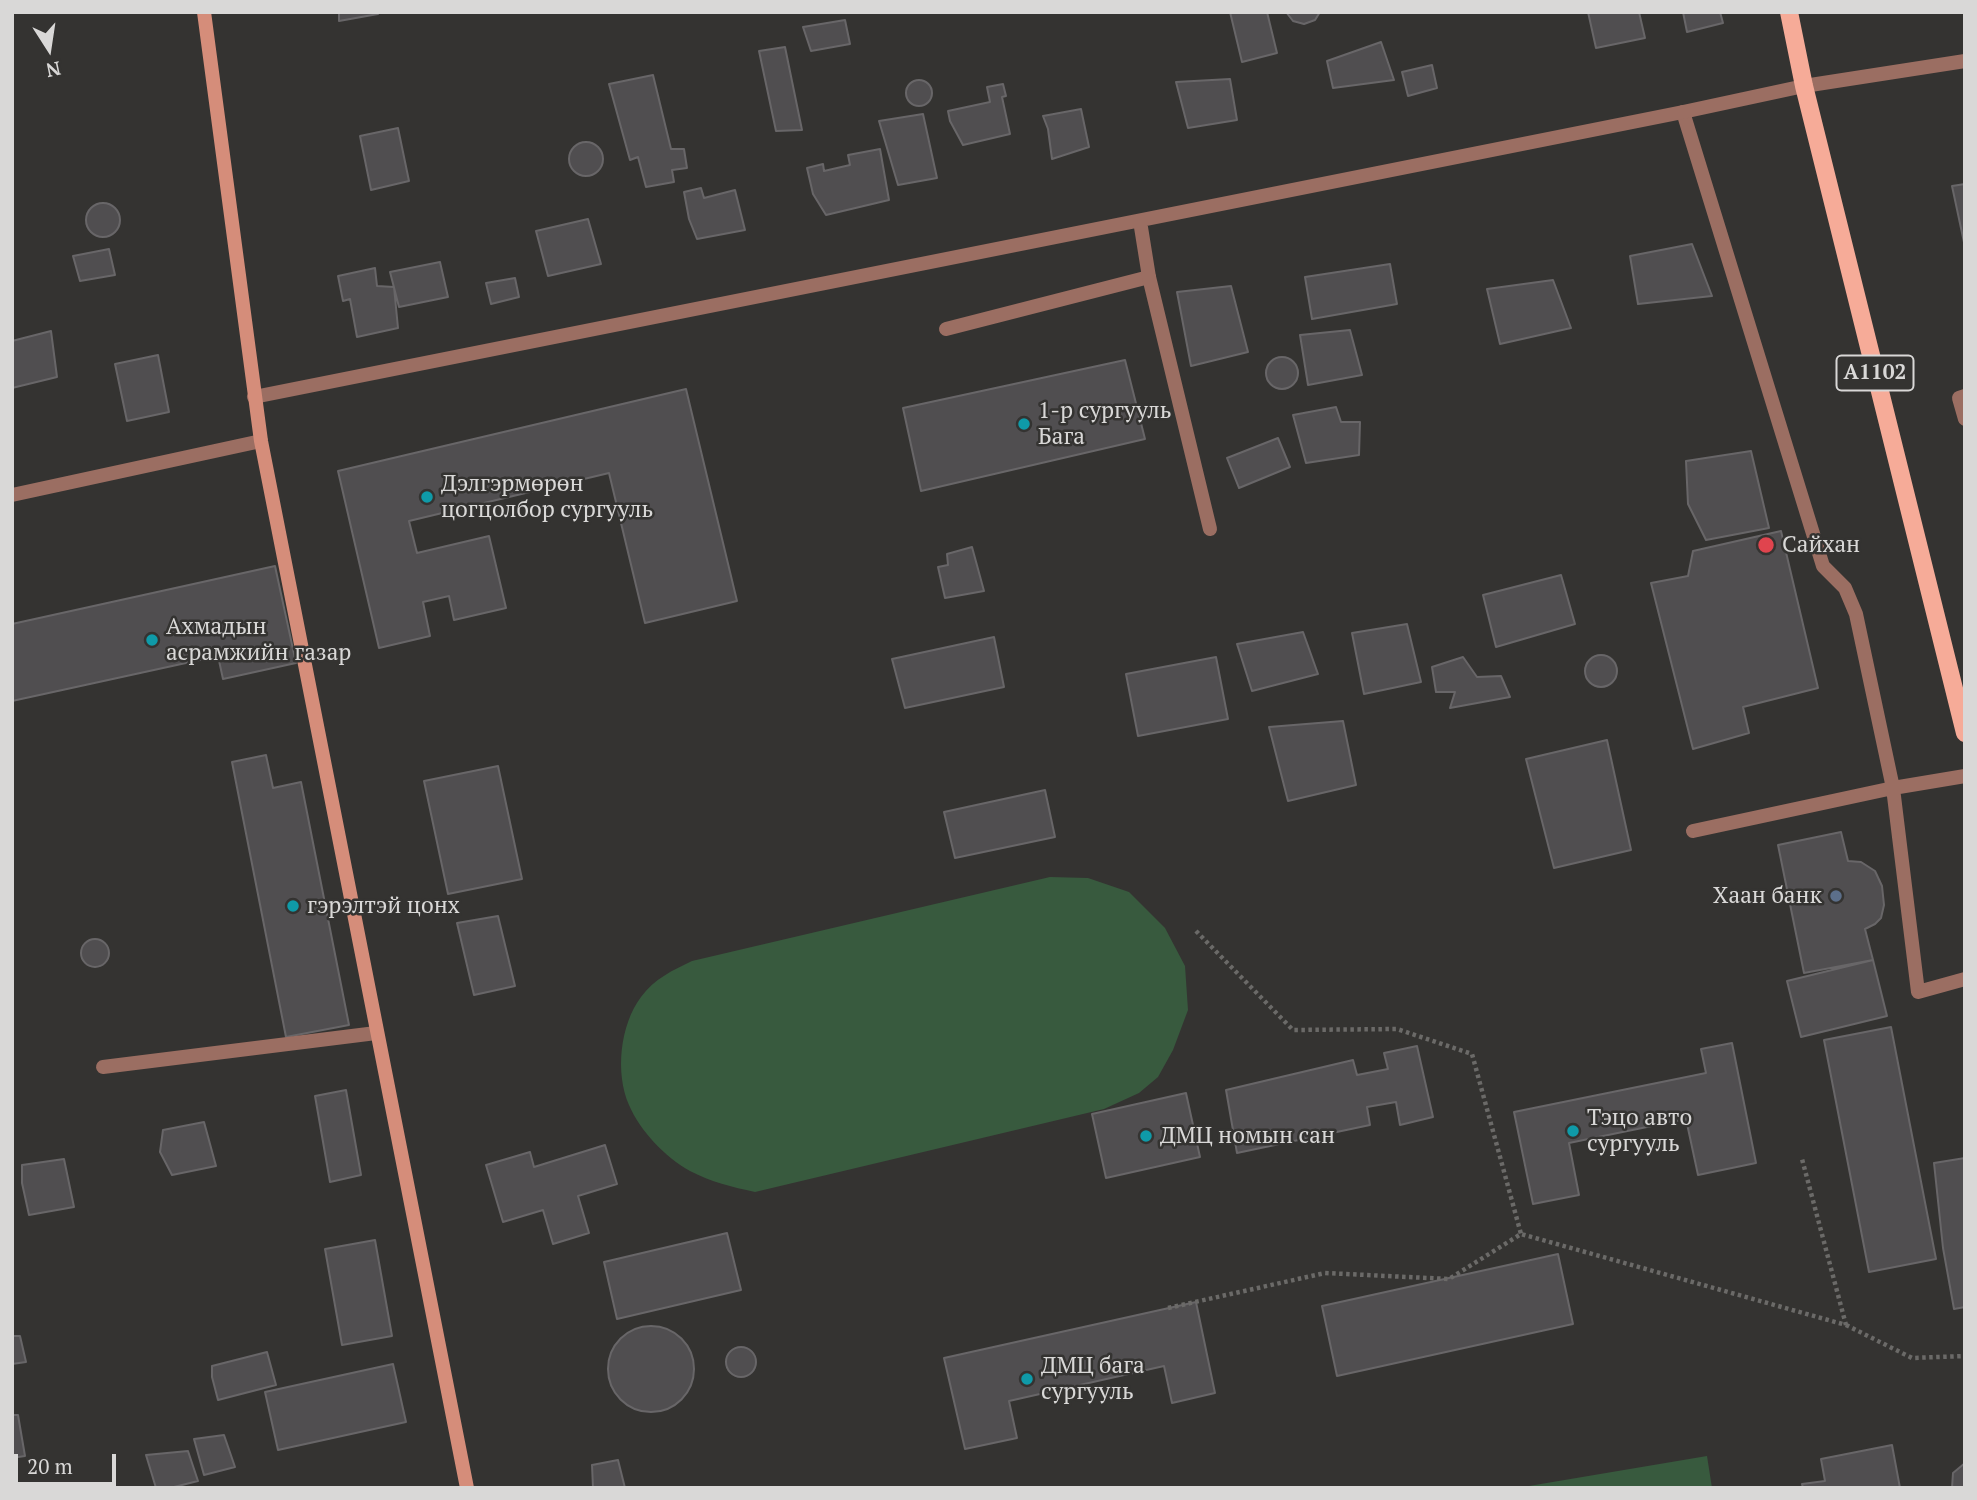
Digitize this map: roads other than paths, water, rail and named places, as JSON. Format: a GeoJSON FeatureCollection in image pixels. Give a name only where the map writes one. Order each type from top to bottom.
{"type":"FeatureCollection","features":[{"type":"Feature","properties":{"kind":"main road"},"geometry":{"type":"LineString","coordinates":[[204,12],[261,441],[467,1488]]}},
{"type":"Feature","properties":{"kind":"main road","name":"A1102"},"geometry":{"type":"LineString","coordinates":[[1789,12],[1804,86],[1965,733]]}},
{"type":"Feature","properties":{"kind":"street"},"geometry":{"type":"LineString","coordinates":[[254,397],[1804,86],[1965,61]]}},
{"type":"Feature","properties":{"kind":"street"},"geometry":{"type":"LineString","coordinates":[[1683,112],[1823,566],[1845,588],[1856,614],[1893,788],[1919,992],[1965,979]]}},
{"type":"Feature","properties":{"kind":"street"},"geometry":{"type":"LineString","coordinates":[[1140,221],[1149,277],[1210,529]]}},
{"type":"Feature","properties":{"kind":"street"},"geometry":{"type":"LineString","coordinates":[[946,329],[1149,277]]}},
{"type":"Feature","properties":{"kind":"street"},"geometry":{"type":"LineString","coordinates":[[1965,396],[1959,398],[1965,419]]}},
{"type":"Feature","properties":{"kind":"street"},"geometry":{"type":"LineString","coordinates":[[12,495],[261,441]]}},
{"type":"Feature","properties":{"kind":"street"},"geometry":{"type":"LineString","coordinates":[[1693,831],[1893,788],[1965,776]]}},
{"type":"Feature","properties":{"kind":"street"},"geometry":{"type":"LineString","coordinates":[[103,1067],[376,1033]]}},
{"type":"Feature","properties":{"kind":"place","name":"1-р сургууль Бага"},"geometry":{"type":"Point","coordinates":[1024,424]}},
{"type":"Feature","properties":{"kind":"place","name":"Дэлгэрмөрөн цогцолбор сургууль"},"geometry":{"type":"Point","coordinates":[427,497]}},
{"type":"Feature","properties":{"kind":"place","name":"Сайхан"},"geometry":{"type":"Point","coordinates":[1766,545]}},
{"type":"Feature","properties":{"kind":"place","name":"Ахмадын асрамжийн газар"},"geometry":{"type":"Point","coordinates":[152,640]}},
{"type":"Feature","properties":{"kind":"place","name":"Хаан банк"},"geometry":{"type":"Point","coordinates":[1836,896]}},
{"type":"Feature","properties":{"kind":"place","name":"гэрэлтэй цонх"},"geometry":{"type":"Point","coordinates":[293,906]}},
{"type":"Feature","properties":{"kind":"place","name":"Тэцо авто сургууль"},"geometry":{"type":"Point","coordinates":[1573,1131]}},
{"type":"Feature","properties":{"kind":"place","name":"ДМЦ номын сан"},"geometry":{"type":"Point","coordinates":[1146,1136]}},
{"type":"Feature","properties":{"kind":"place","name":"ДМЦ бага сургууль"},"geometry":{"type":"Point","coordinates":[1027,1379]}}]}
